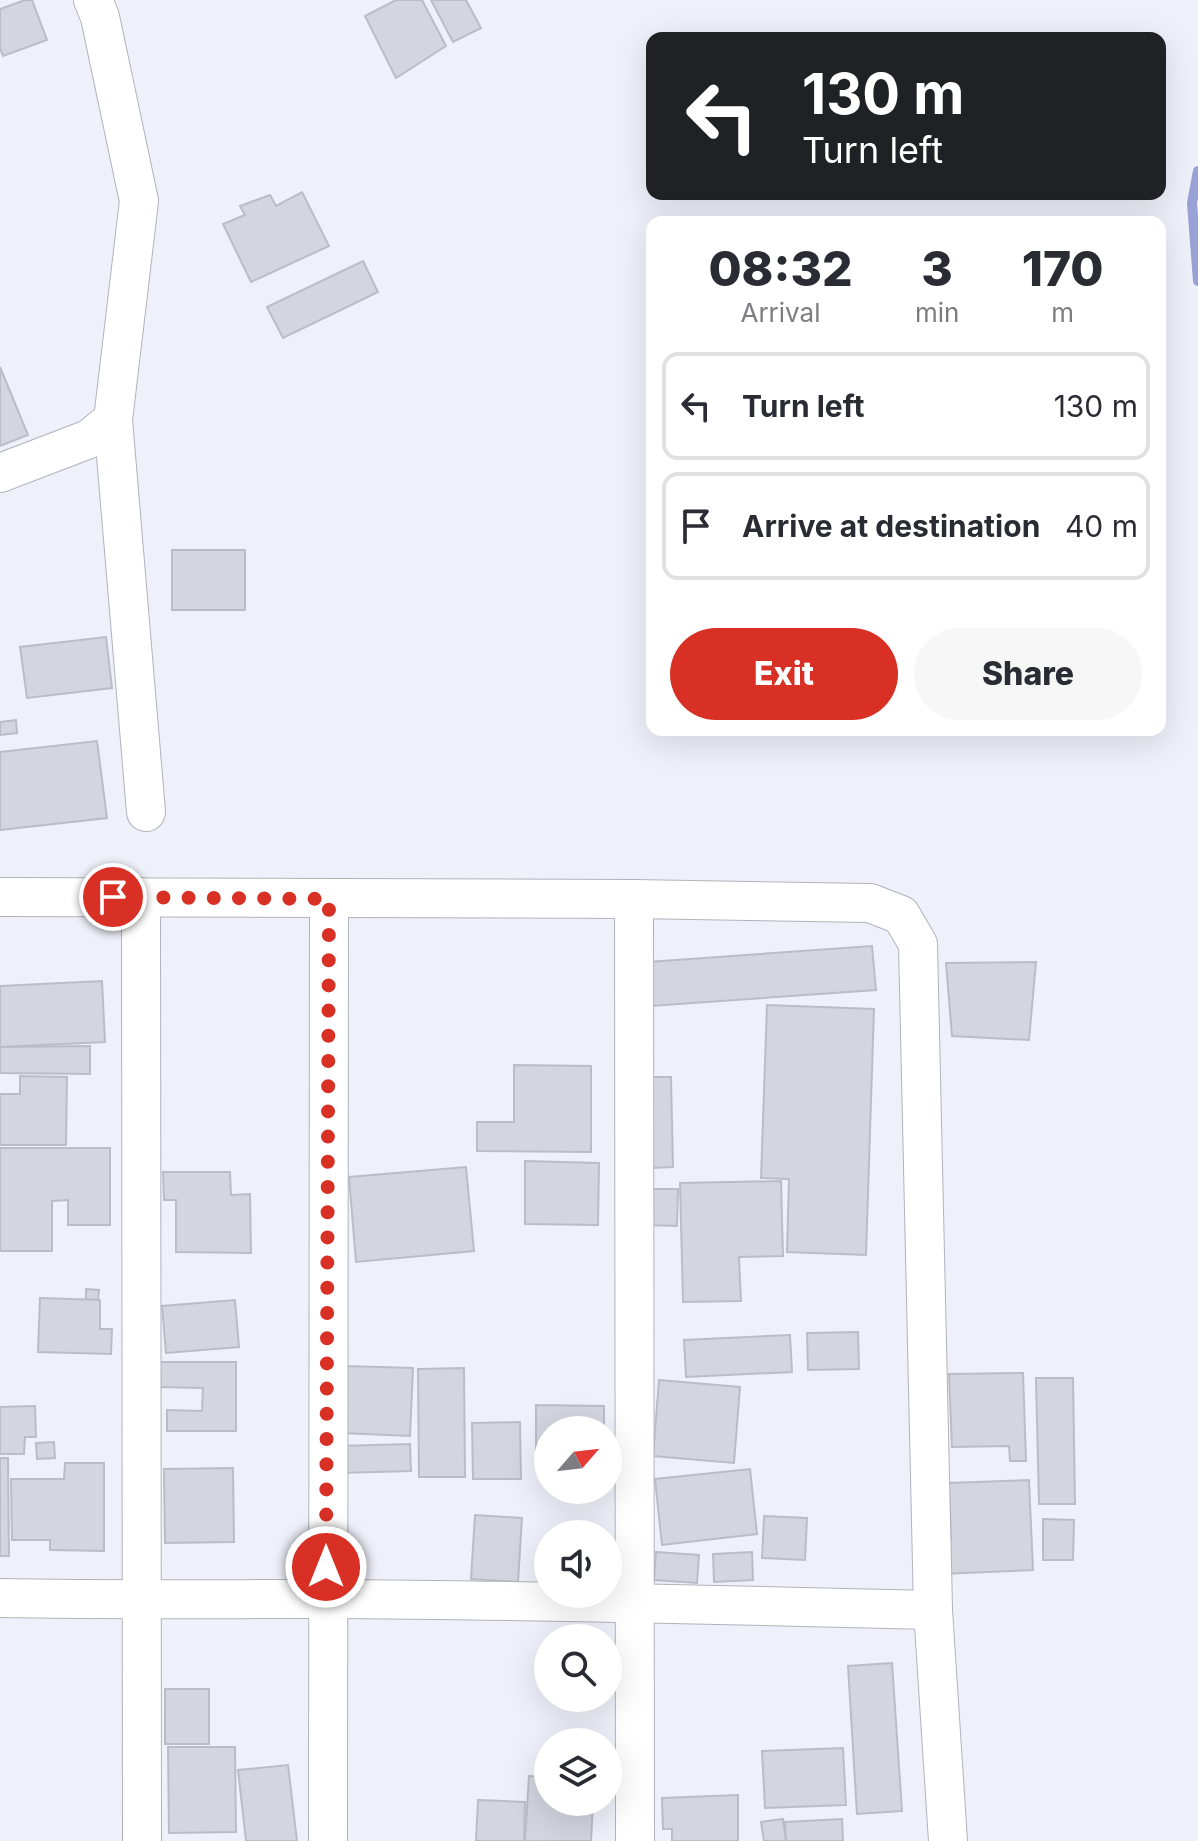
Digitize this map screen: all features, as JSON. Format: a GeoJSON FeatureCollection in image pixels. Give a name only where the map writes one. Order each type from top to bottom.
{"type":"FeatureCollection","features":[{"type":"Feature","properties":{"kind":"street"},"geometry":{"type":"LineString","coordinates":[[93,0],[100,17],[139,201],[113,420],[146,812]]}},
{"type":"Feature","properties":{"kind":"street"},"geometry":{"type":"LineString","coordinates":[[0,473],[89,439],[113,420]]}},
{"type":"Feature","properties":{"kind":"street"},"geometry":{"type":"LineString","coordinates":[[0,897],[870,903],[901,915],[918,944],[933,1610],[948,1841]]}},
{"type":"Feature","properties":{"kind":"street"},"geometry":{"type":"LineString","coordinates":[[141,897],[142,1841]]}},
{"type":"Feature","properties":{"kind":"street"},"geometry":{"type":"LineString","coordinates":[[328,1841],[329,899]]}},
{"type":"Feature","properties":{"kind":"street"},"geometry":{"type":"LineString","coordinates":[[634,899],[635,1841]]}},
{"type":"Feature","properties":{"kind":"street"},"geometry":{"type":"LineString","coordinates":[[0,1598],[143,1601],[326,1599],[933,1610]]}},
{"type":"Feature","properties":{"kind":"building"},"geometry":{"type":"Polygon","coordinates":[[[32,0],[47,40],[3,56],[0,48],[0,9],[32,0]]]}},
{"type":"Feature","properties":{"kind":"building"},"geometry":{"type":"Polygon","coordinates":[[[396,0],[422,0],[446,46],[396,78],[365,16],[396,0]]]}},
{"type":"Feature","properties":{"kind":"building"},"geometry":{"type":"Polygon","coordinates":[[[431,0],[466,0],[481,28],[453,42],[431,0]]]}},
{"type":"Feature","properties":{"kind":"building"},"geometry":{"type":"Polygon","coordinates":[[[302,192],[329,246],[251,282],[223,224],[245,215],[240,206],[270,195],[276,206],[302,192]]]}},
{"type":"Feature","properties":{"kind":"building"},"geometry":{"type":"Polygon","coordinates":[[[363,261],[378,292],[283,338],[267,307],[363,261]]]}},
{"type":"Feature","properties":{"kind":"building"},"geometry":{"type":"Polygon","coordinates":[[[0,367],[28,435],[0,446],[0,367]]]}},
{"type":"Feature","properties":{"kind":"building"},"geometry":{"type":"Polygon","coordinates":[[[172,550],[245,550],[245,610],[172,610],[172,550]]]}},
{"type":"Feature","properties":{"kind":"building"},"geometry":{"type":"Polygon","coordinates":[[[106,637],[112,688],[27,698],[20,647],[106,637]]]}},
{"type":"Feature","properties":{"kind":"building"},"geometry":{"type":"Polygon","coordinates":[[[16,720],[17,733],[0,735],[0,722],[16,720]]]}},
{"type":"Feature","properties":{"kind":"building"},"geometry":{"type":"Polygon","coordinates":[[[97,741],[107,818],[0,830],[0,752],[97,741]]]}},
{"type":"Feature","properties":{"kind":"building"},"geometry":{"type":"Polygon","coordinates":[[[872,946],[876,990],[651,1006],[648,962],[872,946]]]}},
{"type":"Feature","properties":{"kind":"building"},"geometry":{"type":"Polygon","coordinates":[[[1036,962],[1029,1040],[952,1036],[946,963],[1036,962]]]}},
{"type":"Feature","properties":{"kind":"building"},"geometry":{"type":"Polygon","coordinates":[[[102,981],[105,1042],[0,1047],[0,986],[102,981]]]}},
{"type":"Feature","properties":{"kind":"building"},"geometry":{"type":"Polygon","coordinates":[[[767,1005],[874,1009],[866,1255],[787,1252],[789,1179],[761,1178],[767,1005]]]}},
{"type":"Feature","properties":{"kind":"building"},"geometry":{"type":"Polygon","coordinates":[[[90,1046],[90,1074],[0,1073],[0,1047],[90,1046]]]}},
{"type":"Feature","properties":{"kind":"building"},"geometry":{"type":"Polygon","coordinates":[[[514,1065],[591,1066],[591,1152],[477,1151],[477,1122],[514,1122],[514,1065]]]}},
{"type":"Feature","properties":{"kind":"building"},"geometry":{"type":"Polygon","coordinates":[[[20,1076],[67,1077],[66,1145],[0,1145],[0,1094],[20,1094],[20,1076]]]}},
{"type":"Feature","properties":{"kind":"building"},"geometry":{"type":"Polygon","coordinates":[[[650,1077],[671,1077],[673,1167],[652,1168],[650,1077]]]}},
{"type":"Feature","properties":{"kind":"building"},"geometry":{"type":"Polygon","coordinates":[[[0,1148],[110,1148],[110,1225],[68,1225],[68,1200],[52,1201],[52,1251],[0,1251],[0,1148]]]}},
{"type":"Feature","properties":{"kind":"building"},"geometry":{"type":"Polygon","coordinates":[[[525,1161],[599,1163],[598,1225],[525,1224],[525,1161]]]}},
{"type":"Feature","properties":{"kind":"building"},"geometry":{"type":"Polygon","coordinates":[[[466,1167],[474,1251],[356,1262],[349,1177],[466,1167]]]}},
{"type":"Feature","properties":{"kind":"building"},"geometry":{"type":"Polygon","coordinates":[[[163,1172],[230,1172],[231,1195],[250,1194],[251,1253],[176,1252],[176,1200],[164,1200],[163,1172]]]}},
{"type":"Feature","properties":{"kind":"building"},"geometry":{"type":"Polygon","coordinates":[[[781,1181],[783,1256],[739,1257],[741,1301],[683,1302],[680,1183],[781,1181]]]}},
{"type":"Feature","properties":{"kind":"building"},"geometry":{"type":"Polygon","coordinates":[[[647,1189],[678,1189],[677,1226],[645,1225],[647,1189]]]}},
{"type":"Feature","properties":{"kind":"building"},"geometry":{"type":"Polygon","coordinates":[[[86,1289],[99,1290],[98,1300],[86,1299],[86,1289]]]}},
{"type":"Feature","properties":{"kind":"building"},"geometry":{"type":"Polygon","coordinates":[[[40,1298],[100,1300],[100,1329],[112,1329],[111,1354],[38,1352],[40,1298]]]}},
{"type":"Feature","properties":{"kind":"building"},"geometry":{"type":"Polygon","coordinates":[[[235,1300],[239,1347],[166,1353],[162,1306],[235,1300]]]}},
{"type":"Feature","properties":{"kind":"building"},"geometry":{"type":"Polygon","coordinates":[[[858,1332],[859,1369],[808,1370],[807,1333],[858,1332]]]}},
{"type":"Feature","properties":{"kind":"building"},"geometry":{"type":"Polygon","coordinates":[[[790,1335],[792,1372],[686,1377],[684,1340],[790,1335]]]}},
{"type":"Feature","properties":{"kind":"building"},"geometry":{"type":"Polygon","coordinates":[[[156,1362],[236,1362],[236,1431],[167,1431],[167,1410],[202,1411],[203,1388],[156,1387],[156,1362]]]}},
{"type":"Feature","properties":{"kind":"building"},"geometry":{"type":"Polygon","coordinates":[[[344,1366],[413,1368],[410,1436],[342,1433],[344,1366]]]}},
{"type":"Feature","properties":{"kind":"building"},"geometry":{"type":"Polygon","coordinates":[[[464,1368],[465,1477],[419,1477],[418,1369],[464,1368]]]}},
{"type":"Feature","properties":{"kind":"building"},"geometry":{"type":"Polygon","coordinates":[[[1023,1373],[1026,1461],[1010,1461],[1009,1446],[952,1447],[949,1374],[1023,1373]]]}},
{"type":"Feature","properties":{"kind":"building"},"geometry":{"type":"Polygon","coordinates":[[[1036,1378],[1073,1378],[1075,1504],[1039,1504],[1036,1378]]]}},
{"type":"Feature","properties":{"kind":"building"},"geometry":{"type":"Polygon","coordinates":[[[659,1380],[740,1387],[734,1463],[653,1456],[659,1380]]]}},
{"type":"Feature","properties":{"kind":"building"},"geometry":{"type":"Polygon","coordinates":[[[536,1405],[604,1406],[604,1416],[536,1416],[536,1405]]]}},
{"type":"Feature","properties":{"kind":"building"},"geometry":{"type":"Polygon","coordinates":[[[35,1406],[36,1437],[25,1437],[24,1454],[0,1454],[0,1407],[35,1406]]]}},
{"type":"Feature","properties":{"kind":"building"},"geometry":{"type":"Polygon","coordinates":[[[520,1422],[521,1479],[473,1479],[472,1423],[520,1422]]]}},
{"type":"Feature","properties":{"kind":"building"},"geometry":{"type":"Polygon","coordinates":[[[54,1442],[55,1458],[37,1459],[36,1443],[54,1442]]]}},
{"type":"Feature","properties":{"kind":"building"},"geometry":{"type":"Polygon","coordinates":[[[410,1444],[411,1471],[339,1473],[338,1446],[410,1444]]]}},
{"type":"Feature","properties":{"kind":"building"},"geometry":{"type":"Polygon","coordinates":[[[0,1458],[8,1458],[9,1556],[0,1556],[0,1458]]]}},
{"type":"Feature","properties":{"kind":"building"},"geometry":{"type":"Polygon","coordinates":[[[65,1463],[104,1463],[104,1551],[50,1550],[50,1540],[12,1540],[11,1479],[64,1479],[65,1463]]]}},
{"type":"Feature","properties":{"kind":"building"},"geometry":{"type":"Polygon","coordinates":[[[233,1468],[234,1542],[165,1543],[164,1469],[233,1468]]]}},
{"type":"Feature","properties":{"kind":"building"},"geometry":{"type":"Polygon","coordinates":[[[750,1469],[757,1534],[662,1545],[655,1479],[750,1469]]]}},
{"type":"Feature","properties":{"kind":"building"},"geometry":{"type":"Polygon","coordinates":[[[1029,1480],[1033,1570],[942,1574],[940,1540],[951,1539],[949,1483],[1029,1480]]]}},
{"type":"Feature","properties":{"kind":"building"},"geometry":{"type":"Polygon","coordinates":[[[475,1515],[522,1518],[518,1582],[471,1579],[475,1515]]]}},
{"type":"Feature","properties":{"kind":"building"},"geometry":{"type":"Polygon","coordinates":[[[764,1516],[807,1518],[805,1560],[762,1558],[764,1516]]]}},
{"type":"Feature","properties":{"kind":"building"},"geometry":{"type":"Polygon","coordinates":[[[1043,1519],[1074,1520],[1073,1560],[1043,1560],[1043,1519]]]}},
{"type":"Feature","properties":{"kind":"building"},"geometry":{"type":"Polygon","coordinates":[[[656,1552],[699,1555],[697,1583],[654,1580],[656,1552]]]}},
{"type":"Feature","properties":{"kind":"building"},"geometry":{"type":"Polygon","coordinates":[[[752,1552],[753,1580],[714,1582],[713,1554],[752,1552]]]}},
{"type":"Feature","properties":{"kind":"building"},"geometry":{"type":"Polygon","coordinates":[[[892,1663],[902,1811],[857,1814],[848,1666],[892,1663]]]}},
{"type":"Feature","properties":{"kind":"building"},"geometry":{"type":"Polygon","coordinates":[[[165,1689],[209,1689],[209,1744],[165,1744],[165,1689]]]}},
{"type":"Feature","properties":{"kind":"building"},"geometry":{"type":"Polygon","coordinates":[[[168,1747],[235,1747],[236,1832],[169,1833],[168,1747]]]}},
{"type":"Feature","properties":{"kind":"building"},"geometry":{"type":"Polygon","coordinates":[[[843,1748],[846,1805],[765,1808],[762,1751],[843,1748]]]}},
{"type":"Feature","properties":{"kind":"building"},"geometry":{"type":"Polygon","coordinates":[[[288,1765],[297,1841],[246,1841],[238,1770],[288,1765]]]}},
{"type":"Feature","properties":{"kind":"building"},"geometry":{"type":"Polygon","coordinates":[[[529,1776],[534,1776],[534,1816],[592,1816],[591,1841],[525,1841],[529,1776]]]}},
{"type":"Feature","properties":{"kind":"building"},"geometry":{"type":"Polygon","coordinates":[[[738,1795],[738,1841],[672,1841],[672,1829],[663,1829],[662,1798],[738,1795]]]}},
{"type":"Feature","properties":{"kind":"building"},"geometry":{"type":"Polygon","coordinates":[[[478,1800],[525,1802],[524,1841],[476,1841],[478,1800]]]}},
{"type":"Feature","properties":{"kind":"building"},"geometry":{"type":"Polygon","coordinates":[[[783,1819],[786,1841],[764,1841],[761,1822],[783,1819]]]}},
{"type":"Feature","properties":{"kind":"building"},"geometry":{"type":"Polygon","coordinates":[[[842,1819],[843,1841],[786,1841],[785,1822],[842,1819]]]}},
{"type":"Feature","properties":{"kind":"waterway"},"geometry":{"type":"LineString","coordinates":[[1198,171],[1192,203],[1198,281]]}},
{"type":"Feature","properties":{"kind":"route"},"geometry":{"type":"LineString","coordinates":[[113,897],[329,899],[326,1567]]}}]}
